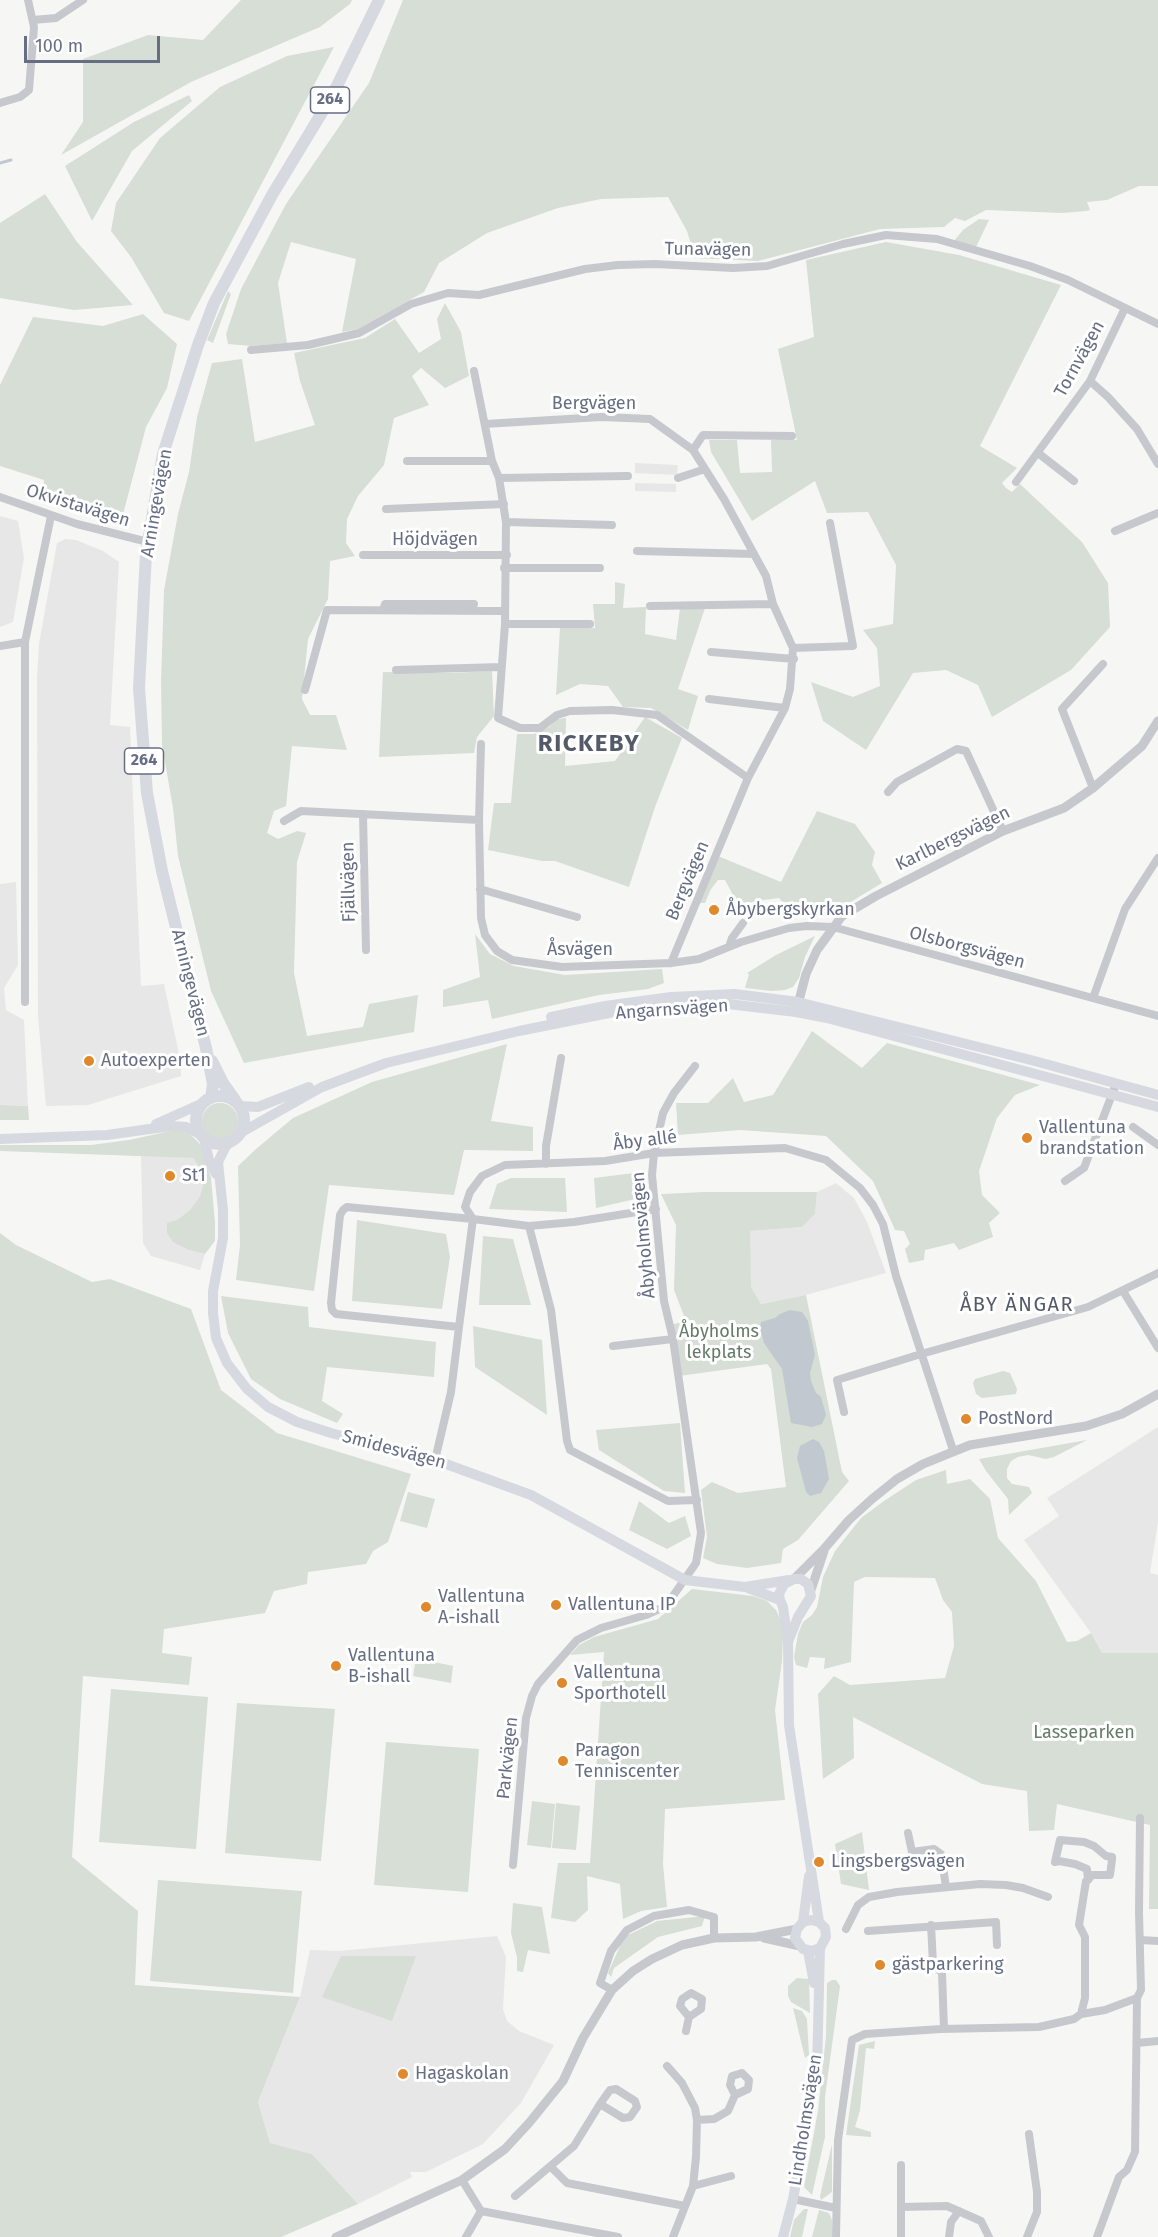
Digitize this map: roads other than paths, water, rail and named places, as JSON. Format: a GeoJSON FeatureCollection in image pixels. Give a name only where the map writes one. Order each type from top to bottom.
{"type":"FeatureCollection","features":[{"type":"Feature","properties":{"kind":"main road","name":"Arningevägen"},"geometry":{"type":"LineString","coordinates":[[238,1104],[223,1083],[207,1048],[195,1010],[162,871],[147,793],[139,688],[141,624],[148,542],[164,454],[198,345],[214,303],[257,223],[332,96],[379,0]]}},
{"type":"Feature","properties":{"kind":"main road","name":"Angarnsvägen"},"geometry":{"type":"LineString","coordinates":[[238,1104],[258,1107],[354,1068],[417,1050],[605,1006],[671,997],[735,994],[1031,1060],[1158,1107]]}},
{"type":"Feature","properties":{"kind":"main road","name":"Angarnsvägen"},"geometry":{"type":"LineString","coordinates":[[242,1132],[322,1087],[386,1063],[519,1031],[614,1012],[667,1006],[728,1004],[797,1007]]}},
{"type":"Feature","properties":{"kind":"main road","name":"Arningevägen"},"geometry":{"type":"LineString","coordinates":[[207,1048],[213,1084],[207,1100]]}},
{"type":"Feature","properties":{"kind":"main road","name":"Angarnsvägen"},"geometry":{"type":"LineString","coordinates":[[1114,1089],[1158,1095]]}},
{"type":"Feature","properties":{"kind":"main road"},"geometry":{"type":"LineString","coordinates":[[0,1139],[106,1135],[136,1131],[171,1126],[186,1127],[211,1143],[227,1144],[237,1139],[242,1132],[245,1119],[238,1104],[222,1096],[207,1100],[167,1120],[136,1131]]}},
{"type":"Feature","properties":{"kind":"main road"},"geometry":{"type":"LineString","coordinates":[[202,1136],[196,1118],[207,1100]]}},
{"type":"Feature","properties":{"kind":"main road","name":"Smidesvägen"},"geometry":{"type":"LineString","coordinates":[[202,1136],[209,1160],[219,1179]]}},
{"type":"Feature","properties":{"kind":"main road","name":"Smidesvägen"},"geometry":{"type":"LineString","coordinates":[[227,1144],[218,1162],[223,1210],[223,1238],[213,1291],[216,1338],[227,1363],[247,1389],[268,1407],[297,1422],[435,1460],[531,1495],[685,1580],[745,1587]]}},
{"type":"Feature","properties":{"kind":"main road"},"geometry":{"type":"LineString","coordinates":[[781,1604],[781,1588],[791,1580]]}},
{"type":"Feature","properties":{"kind":"main road"},"geometry":{"type":"LineString","coordinates":[[801,1580],[811,1590],[811,1596],[805,1609],[794,1611],[745,1587],[801,1580]]}},
{"type":"Feature","properties":{"kind":"main road","name":"Lindholmsvägen"},"geometry":{"type":"LineString","coordinates":[[781,1604],[788,1642],[789,1725],[819,1922],[825,1929],[826,1937],[820,1948],[817,2068],[793,2199],[783,2237]]}},
{"type":"Feature","properties":{"kind":"main road","name":"Lindholmsvägen"},"geometry":{"type":"LineString","coordinates":[[788,1642],[798,1617],[805,1609]]}},
{"type":"Feature","properties":{"kind":"main road","name":"Lindholmsvägen"},"geometry":{"type":"LineString","coordinates":[[811,1864],[800,1925],[795,1938],[804,1948],[818,2001]]}},
{"type":"Feature","properties":{"kind":"main road"},"geometry":{"type":"LineString","coordinates":[[800,1925],[811,1920],[819,1922]]}},
{"type":"Feature","properties":{"kind":"main road"},"geometry":{"type":"LineString","coordinates":[[804,1948],[820,1948]]}},
{"type":"Feature","properties":{"kind":"street"},"geometry":{"type":"LineString","coordinates":[[0,103],[20,97],[29,90],[34,27],[28,0]]}},
{"type":"Feature","properties":{"kind":"street"},"geometry":{"type":"LineString","coordinates":[[33,20],[56,18],[83,0]]}},
{"type":"Feature","properties":{"kind":"street","name":"Tunavägen"},"geometry":{"type":"LineString","coordinates":[[251,350],[308,345],[358,333],[411,304],[448,293],[479,295],[566,273],[618,265],[655,264],[733,268],[767,266],[843,244],[886,235],[937,239],[982,251],[1068,280],[1158,324]]}},
{"type":"Feature","properties":{"kind":"street","name":"Tornvägen"},"geometry":{"type":"LineString","coordinates":[[1016,482],[1090,381],[1125,308]]}},
{"type":"Feature","properties":{"kind":"street"},"geometry":{"type":"LineString","coordinates":[[474,371],[492,461],[499,478],[506,522],[507,555],[504,568],[504,624],[498,718],[520,728],[540,728],[557,715],[570,711],[612,710],[657,715],[748,777]]}},
{"type":"Feature","properties":{"kind":"street"},"geometry":{"type":"LineString","coordinates":[[1090,381],[1137,429],[1158,464]]}},
{"type":"Feature","properties":{"kind":"street","name":"Bergvägen"},"geometry":{"type":"LineString","coordinates":[[485,424],[591,417],[650,419],[693,450],[766,576],[774,604],[794,648],[785,708],[748,777],[671,963]]}},
{"type":"Feature","properties":{"kind":"street"},"geometry":{"type":"LineString","coordinates":[[693,450],[703,435],[792,436]]}},
{"type":"Feature","properties":{"kind":"street"},"geometry":{"type":"LineString","coordinates":[[1038,453],[1074,481]]}},
{"type":"Feature","properties":{"kind":"street"},"geometry":{"type":"LineString","coordinates":[[407,461],[492,461]]}},
{"type":"Feature","properties":{"kind":"street"},"geometry":{"type":"LineString","coordinates":[[678,478],[705,469]]}},
{"type":"Feature","properties":{"kind":"street"},"geometry":{"type":"LineString","coordinates":[[499,478],[628,476]]}},
{"type":"Feature","properties":{"kind":"street","name":"Okvistavägen"},"geometry":{"type":"LineString","coordinates":[[0,497],[51,516],[148,542]]}},
{"type":"Feature","properties":{"kind":"street","name":"Höjdvägen"},"geometry":{"type":"LineString","coordinates":[[386,509],[504,504]]}},
{"type":"Feature","properties":{"kind":"street"},"geometry":{"type":"LineString","coordinates":[[1115,531],[1158,513]]}},
{"type":"Feature","properties":{"kind":"street"},"geometry":{"type":"LineString","coordinates":[[25,1002],[25,642],[51,516]]}},
{"type":"Feature","properties":{"kind":"street"},"geometry":{"type":"LineString","coordinates":[[506,522],[612,525]]}},
{"type":"Feature","properties":{"kind":"street"},"geometry":{"type":"LineString","coordinates":[[794,648],[853,646],[830,523]]}},
{"type":"Feature","properties":{"kind":"street"},"geometry":{"type":"LineString","coordinates":[[637,551],[754,554]]}},
{"type":"Feature","properties":{"kind":"street","name":"Höjdvägen"},"geometry":{"type":"LineString","coordinates":[[363,555],[507,555]]}},
{"type":"Feature","properties":{"kind":"street"},"geometry":{"type":"LineString","coordinates":[[504,568],[600,568]]}},
{"type":"Feature","properties":{"kind":"street"},"geometry":{"type":"LineString","coordinates":[[383,610],[385,604],[474,604]]}},
{"type":"Feature","properties":{"kind":"street"},"geometry":{"type":"LineString","coordinates":[[650,606],[774,604]]}},
{"type":"Feature","properties":{"kind":"street"},"geometry":{"type":"LineString","coordinates":[[305,690],[327,610],[504,611]]}},
{"type":"Feature","properties":{"kind":"street"},"geometry":{"type":"LineString","coordinates":[[504,624],[590,624]]}},
{"type":"Feature","properties":{"kind":"street"},"geometry":{"type":"LineString","coordinates":[[0,646],[25,642]]}},
{"type":"Feature","properties":{"kind":"street"},"geometry":{"type":"LineString","coordinates":[[711,652],[794,659]]}},
{"type":"Feature","properties":{"kind":"street"},"geometry":{"type":"LineString","coordinates":[[1093,788],[1062,709],[1103,664]]}},
{"type":"Feature","properties":{"kind":"street"},"geometry":{"type":"LineString","coordinates":[[396,670],[501,667]]}},
{"type":"Feature","properties":{"kind":"street"},"geometry":{"type":"LineString","coordinates":[[709,699],[785,708]]}},
{"type":"Feature","properties":{"kind":"street","name":"Karlbergsvägen"},"geometry":{"type":"LineString","coordinates":[[797,1007],[817,950],[842,916],[876,896],[1003,831],[1064,808],[1093,788],[1142,746],[1158,721]]}},
{"type":"Feature","properties":{"kind":"street","name":"Åsvägen"},"geometry":{"type":"LineString","coordinates":[[482,744],[479,820],[481,918],[485,935],[497,951],[512,960],[562,967],[671,963],[699,960],[729,947],[789,928],[832,927]]}},
{"type":"Feature","properties":{"kind":"street"},"geometry":{"type":"LineString","coordinates":[[888,792],[897,782],[957,749],[966,751],[1003,831]]}},
{"type":"Feature","properties":{"kind":"street"},"geometry":{"type":"LineString","coordinates":[[284,820],[301,811],[479,820]]}},
{"type":"Feature","properties":{"kind":"street","name":"Fjällvägen"},"geometry":{"type":"LineString","coordinates":[[363,814],[366,950]]}},
{"type":"Feature","properties":{"kind":"street"},"geometry":{"type":"LineString","coordinates":[[1093,998],[1125,909],[1157,861]]}},
{"type":"Feature","properties":{"kind":"street","name":"Åsvägen"},"geometry":{"type":"LineString","coordinates":[[480,890],[577,917]]}},
{"type":"Feature","properties":{"kind":"street"},"geometry":{"type":"LineString","coordinates":[[729,947],[732,938],[743,923]]}},
{"type":"Feature","properties":{"kind":"street","name":"Olsborgsvägen"},"geometry":{"type":"LineString","coordinates":[[832,927],[1158,1016]]}},
{"type":"Feature","properties":{"kind":"street"},"geometry":{"type":"LineString","coordinates":[[546,1164],[546,1146],[561,1058]]}},
{"type":"Feature","properties":{"kind":"street","name":"Åbyholmsvägen"},"geometry":{"type":"LineString","coordinates":[[685,1580],[696,1563],[701,1533],[673,1339],[664,1301],[652,1175],[654,1153],[663,1113],[674,1093],[695,1066]]}},
{"type":"Feature","properties":{"kind":"street"},"geometry":{"type":"LineString","coordinates":[[1065,1181],[1084,1168],[1114,1089]]}},
{"type":"Feature","properties":{"kind":"street"},"geometry":{"type":"LineString","coordinates":[[1133,1127],[1158,1145]]}},
{"type":"Feature","properties":{"kind":"street","name":"Åby allé"},"geometry":{"type":"LineString","coordinates":[[473,1219],[465,1207],[470,1192],[482,1176],[505,1165],[605,1161],[654,1153],[785,1148],[826,1160],[860,1188],[873,1205],[882,1224],[896,1276],[953,1450]]}},
{"type":"Feature","properties":{"kind":"street"},"geometry":{"type":"LineString","coordinates":[[459,1328],[336,1314],[332,1310],[340,1215],[347,1207],[529,1226],[574,1222],[657,1209]]}},
{"type":"Feature","properties":{"kind":"street"},"geometry":{"type":"LineString","coordinates":[[435,1460],[451,1392],[473,1219]]}},
{"type":"Feature","properties":{"kind":"street"},"geometry":{"type":"LineString","coordinates":[[529,1226],[551,1310],[570,1450],[668,1501],[697,1500]]}},
{"type":"Feature","properties":{"kind":"street"},"geometry":{"type":"LineString","coordinates":[[844,1412],[837,1380],[1088,1307],[1158,1273]]}},
{"type":"Feature","properties":{"kind":"street"},"geometry":{"type":"LineString","coordinates":[[1123,1291],[1158,1348]]}},
{"type":"Feature","properties":{"kind":"street"},"geometry":{"type":"LineString","coordinates":[[613,1346],[673,1339]]}},
{"type":"Feature","properties":{"kind":"street"},"geometry":{"type":"LineString","coordinates":[[791,1580],[824,1549],[849,1520],[897,1479],[923,1464],[970,1444],[1086,1426],[1122,1414],[1158,1394]]}},
{"type":"Feature","properties":{"kind":"street"},"geometry":{"type":"LineString","coordinates":[[811,1590],[824,1549]]}},
{"type":"Feature","properties":{"kind":"street","name":"Parkvägen"},"geometry":{"type":"LineString","coordinates":[[513,1865],[526,1718],[538,1684],[582,1637],[601,1628],[646,1615],[666,1605],[685,1580]]}},
{"type":"Feature","properties":{"kind":"street"},"geometry":{"type":"LineString","coordinates":[[573,1633],[582,1637]]}},
{"type":"Feature","properties":{"kind":"street"},"geometry":{"type":"LineString","coordinates":[[1097,2237],[1119,2177],[1127,2170],[1135,2152],[1137,1998],[1141,1990],[1140,1818]]}},
{"type":"Feature","properties":{"kind":"street"},"geometry":{"type":"LineString","coordinates":[[908,1833],[912,1852],[934,1849],[941,1854],[946,1887]]}},
{"type":"Feature","properties":{"kind":"street"},"geometry":{"type":"LineString","coordinates":[[1081,2014],[1085,1998],[1085,1937],[1079,1925],[1088,1880],[1087,1869],[1075,1864],[1054,1862],[1060,1840],[1084,1842],[1101,1850],[1106,1856],[1112,1857],[1110,1875],[1092,1875],[1088,1880]]}},
{"type":"Feature","properties":{"kind":"street"},"geometry":{"type":"LineString","coordinates":[[846,1929],[858,1905],[868,1897],[980,1884],[1023,1888],[1048,1898]]}},
{"type":"Feature","properties":{"kind":"street"},"geometry":{"type":"LineString","coordinates":[[612,1990],[600,1983],[611,1952],[627,1930],[654,1916],[689,1910],[714,1917],[714,1938]]}},
{"type":"Feature","properties":{"kind":"street"},"geometry":{"type":"LineString","coordinates":[[868,1931],[996,1922],[997,1945]]}},
{"type":"Feature","properties":{"kind":"street"},"geometry":{"type":"LineString","coordinates":[[336,2237],[462,2180],[505,2149],[529,2124],[563,2081],[584,2038],[612,1990],[633,1971],[682,1945],[714,1938],[756,1937],[800,1925]]}},
{"type":"Feature","properties":{"kind":"street"},"geometry":{"type":"LineString","coordinates":[[931,1925],[933,1963],[942,1973],[944,2029]]}},
{"type":"Feature","properties":{"kind":"street"},"geometry":{"type":"LineString","coordinates":[[756,1937],[804,1948]]}},
{"type":"Feature","properties":{"kind":"street"},"geometry":{"type":"LineString","coordinates":[[1140,1940],[1158,1941]]}},
{"type":"Feature","properties":{"kind":"street"},"geometry":{"type":"LineString","coordinates":[[836,2237],[838,2140],[852,2040],[865,2034],[1039,2026],[1074,2019],[1081,2014],[1105,2010],[1137,1998]]}},
{"type":"Feature","properties":{"kind":"street"},"geometry":{"type":"LineString","coordinates":[[686,2031],[689,2017]]}},
{"type":"Feature","properties":{"kind":"street"},"geometry":{"type":"LineString","coordinates":[[1137,2043],[1158,2041]]}},
{"type":"Feature","properties":{"kind":"street"},"geometry":{"type":"LineString","coordinates":[[667,2066],[682,2083],[695,2108],[697,2120],[693,2186],[673,2237]]}},
{"type":"Feature","properties":{"kind":"street"},"geometry":{"type":"LineString","coordinates":[[515,2196],[574,2146],[600,2104],[610,2090],[616,2089],[635,2101],[637,2107],[630,2117],[623,2118],[600,2104]]}},
{"type":"Feature","properties":{"kind":"street"},"geometry":{"type":"LineString","coordinates":[[697,2120],[714,2120],[728,2111],[735,2095]]}},
{"type":"Feature","properties":{"kind":"street"},"geometry":{"type":"LineString","coordinates":[[1028,2237],[1037,2212],[1029,2134]]}},
{"type":"Feature","properties":{"kind":"street"},"geometry":{"type":"LineString","coordinates":[[901,2165],[901,2237]]}},
{"type":"Feature","properties":{"kind":"street"},"geometry":{"type":"LineString","coordinates":[[551,2167],[567,2183],[685,2206]]}},
{"type":"Feature","properties":{"kind":"street"},"geometry":{"type":"LineString","coordinates":[[693,2186],[731,2176]]}},
{"type":"Feature","properties":{"kind":"street"},"geometry":{"type":"LineString","coordinates":[[462,2180],[481,2211],[618,2237]]}},
{"type":"Feature","properties":{"kind":"street"},"geometry":{"type":"LineString","coordinates":[[793,2199],[836,2208]]}},
{"type":"Feature","properties":{"kind":"street"},"geometry":{"type":"LineString","coordinates":[[901,2206],[947,2206],[981,2221],[989,2237]]}},
{"type":"Feature","properties":{"kind":"street"},"geometry":{"type":"LineString","coordinates":[[466,2237],[481,2211]]}},
{"type":"Feature","properties":{"kind":"street"},"geometry":{"type":"LineString","coordinates":[[949,2237],[951,2222],[958,2211]]}},
{"type":"Feature","properties":{"kind":"waterway"},"geometry":{"type":"LineString","coordinates":[[0,163],[11,160]]}},
{"type":"Feature","properties":{"kind":"place","name":"Åbybergskyrkan"},"geometry":{"type":"Point","coordinates":[714,910]}},
{"type":"Feature","properties":{"kind":"place","name":"Autoexperten"},"geometry":{"type":"Point","coordinates":[89,1061]}},
{"type":"Feature","properties":{"kind":"place","name":"Vallentuna brandstation"},"geometry":{"type":"Point","coordinates":[1027,1138]}},
{"type":"Feature","properties":{"kind":"place","name":"St1"},"geometry":{"type":"Point","coordinates":[170,1176]}},
{"type":"Feature","properties":{"kind":"place","name":"PostNord"},"geometry":{"type":"Point","coordinates":[966,1419]}},
{"type":"Feature","properties":{"kind":"place","name":"Vallentuna IP"},"geometry":{"type":"Point","coordinates":[556,1605]}},
{"type":"Feature","properties":{"kind":"place","name":"Vallentuna A-ishall"},"geometry":{"type":"Point","coordinates":[426,1607]}},
{"type":"Feature","properties":{"kind":"place","name":"Vallentuna B-ishall"},"geometry":{"type":"Point","coordinates":[336,1666]}},
{"type":"Feature","properties":{"kind":"place","name":"Vallentuna Sporthotell"},"geometry":{"type":"Point","coordinates":[562,1683]}},
{"type":"Feature","properties":{"kind":"place","name":"Paragon Tenniscenter"},"geometry":{"type":"Point","coordinates":[563,1761]}},
{"type":"Feature","properties":{"kind":"place","name":"Lingsbergsvägen"},"geometry":{"type":"Point","coordinates":[819,1862]}},
{"type":"Feature","properties":{"kind":"place","name":"gästparkering"},"geometry":{"type":"Point","coordinates":[880,1965]}},
{"type":"Feature","properties":{"kind":"place","name":"Hagaskolan"},"geometry":{"type":"Point","coordinates":[403,2074]}},
{"type":"Feature","properties":{"kind":"district","name":"RICKEBY"},"geometry":{"type":"Point","coordinates":[589,744]}},
{"type":"Feature","properties":{"kind":"district","name":"ÅBY ÄNGAR"},"geometry":{"type":"Point","coordinates":[1017,1305]}},
{"type":"Feature","properties":{"kind":"park label","name":"Åbyholms lekplats"},"geometry":{"type":"Point","coordinates":[719,1342]}},
{"type":"Feature","properties":{"kind":"park label","name":"Lasseparken"},"geometry":{"type":"Point","coordinates":[1084,1733]}}]}
